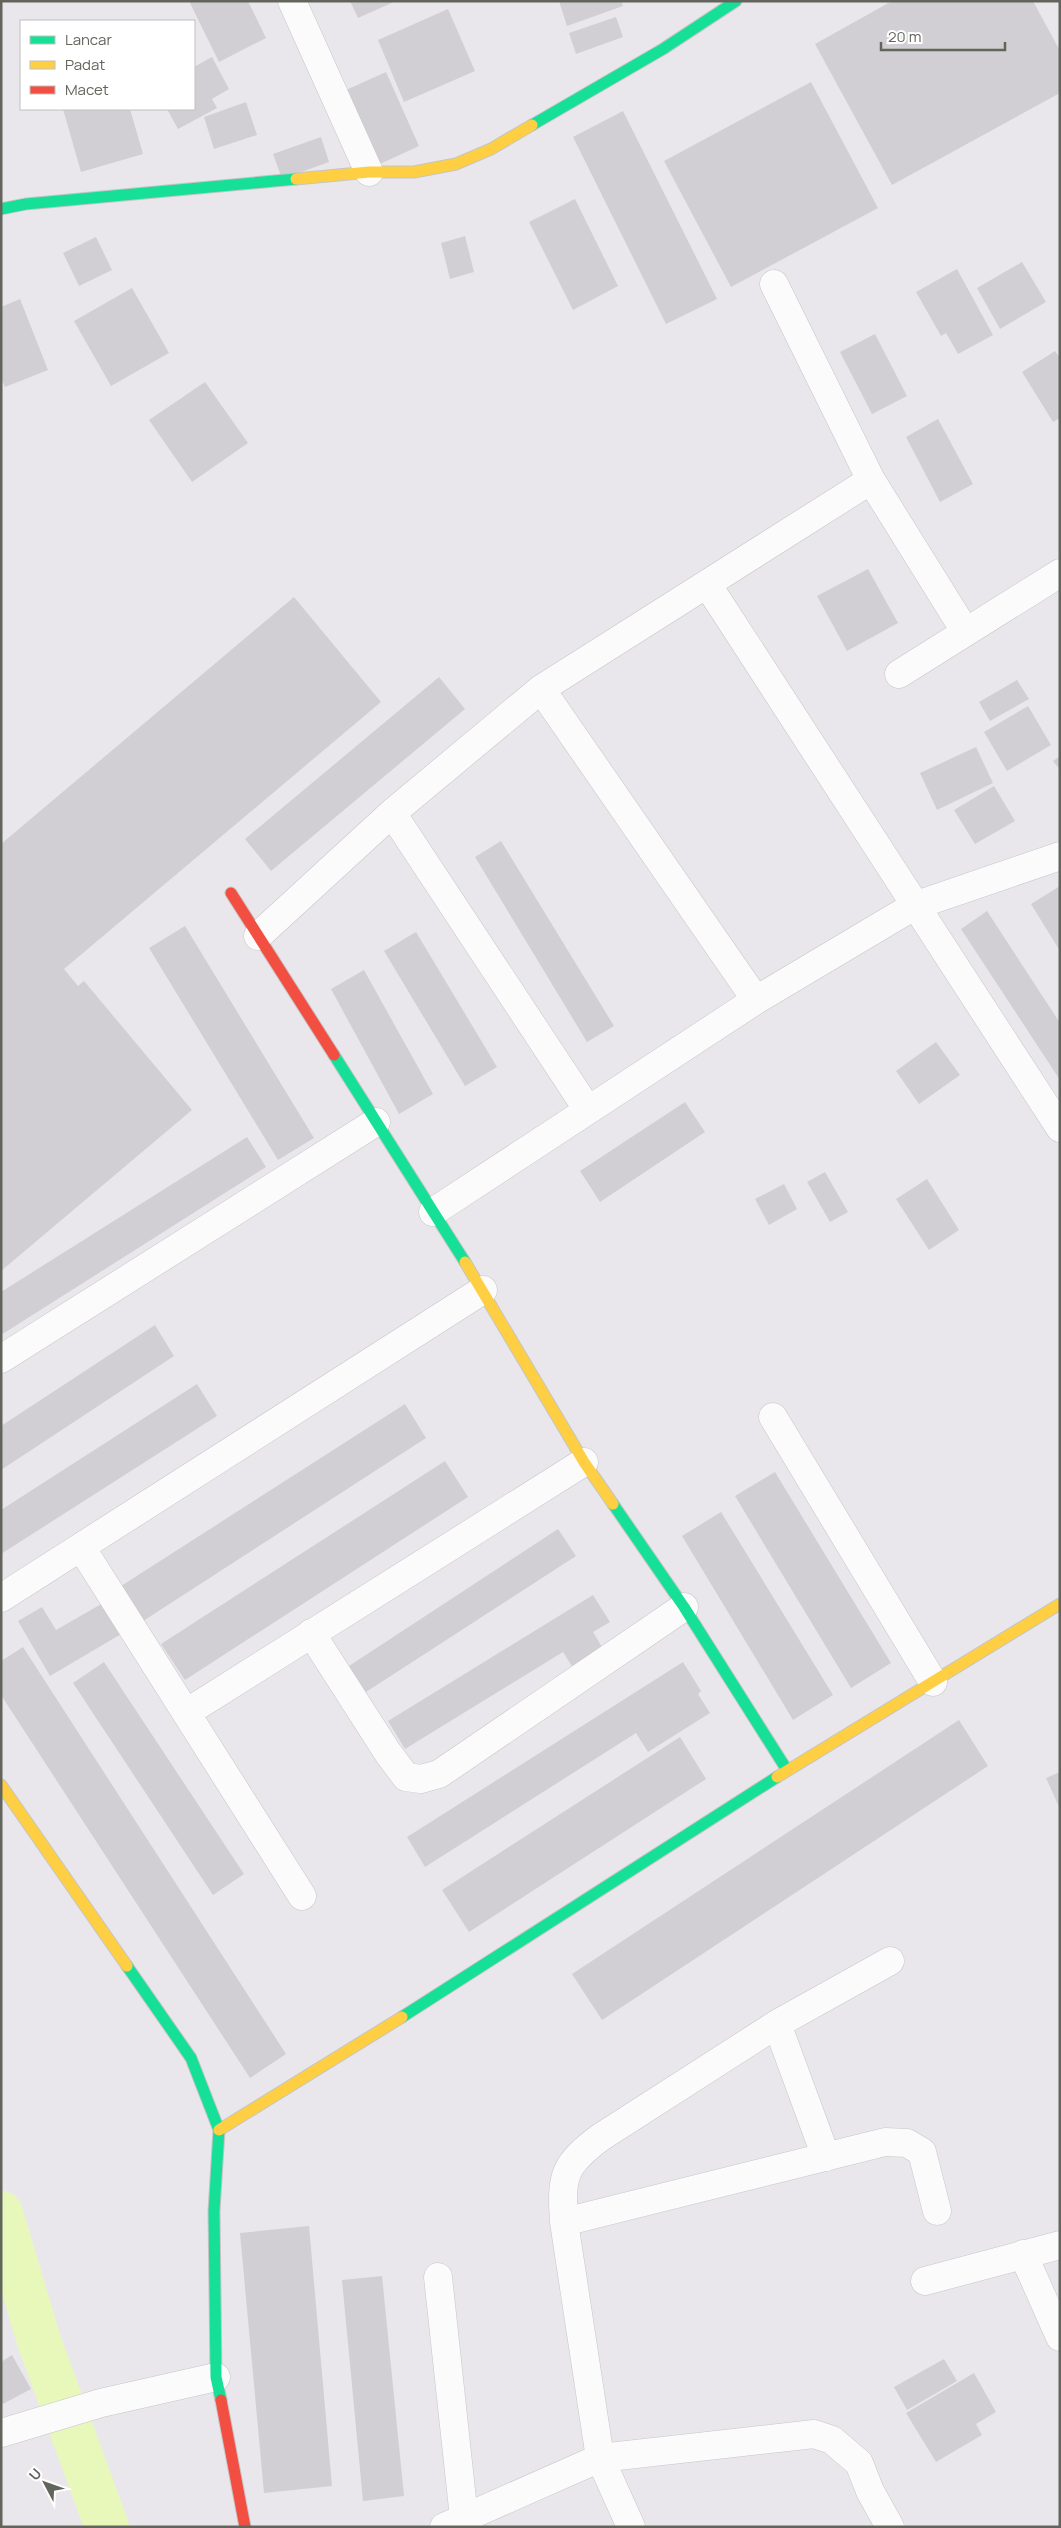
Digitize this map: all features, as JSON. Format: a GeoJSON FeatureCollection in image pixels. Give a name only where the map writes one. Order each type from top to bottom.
{"type":"FeatureCollection","features":[{"type":"Feature","properties":{"kind":"street"},"geometry":{"type":"LineString","coordinates":[[292,1],[369,172]]}},
{"type":"Feature","properties":{"kind":"street"},"geometry":{"type":"LineString","coordinates":[[1,209],[26,204],[369,172],[414,172],[456,164],[491,149],[664,49],[736,1]]}},
{"type":"Feature","properties":{"kind":"street"},"geometry":{"type":"LineString","coordinates":[[774,284],[871,480],[965,631]]}},
{"type":"Feature","properties":{"kind":"street"},"geometry":{"type":"LineString","coordinates":[[258,936],[392,813],[541,689],[871,480]]}},
{"type":"Feature","properties":{"kind":"street"},"geometry":{"type":"LineString","coordinates":[[899,674],[1060,573]]}},
{"type":"Feature","properties":{"kind":"street"},"geometry":{"type":"LineString","coordinates":[[707,584],[914,906],[1060,1128]]}},
{"type":"Feature","properties":{"kind":"street"},"geometry":{"type":"LineString","coordinates":[[541,689],[756,1000]]}},
{"type":"Feature","properties":{"kind":"street"},"geometry":{"type":"LineString","coordinates":[[392,813],[588,1110]]}},
{"type":"Feature","properties":{"kind":"street"},"geometry":{"type":"LineString","coordinates":[[434,1212],[756,1000],[914,906],[1060,856]]}},
{"type":"Feature","properties":{"kind":"street"},"geometry":{"type":"LineString","coordinates":[[231,893],[483,1290],[584,1462],[684,1607],[787,1770]]}},
{"type":"Feature","properties":{"kind":"street"},"geometry":{"type":"LineString","coordinates":[[1,1359],[376,1122]]}},
{"type":"Feature","properties":{"kind":"street"},"geometry":{"type":"LineString","coordinates":[[1,1598],[483,1290]]}},
{"type":"Feature","properties":{"kind":"street"},"geometry":{"type":"LineString","coordinates":[[773,1417],[932,1682]]}},
{"type":"Feature","properties":{"kind":"street"},"geometry":{"type":"LineString","coordinates":[[186,1713],[584,1462]]}},
{"type":"Feature","properties":{"kind":"street"},"geometry":{"type":"LineString","coordinates":[[81,1547],[302,1896]]}},
{"type":"Feature","properties":{"kind":"street"},"geometry":{"type":"LineString","coordinates":[[219,2130],[383,2029],[787,1770],[1060,1604]]}},
{"type":"Feature","properties":{"kind":"street"},"geometry":{"type":"LineString","coordinates":[[311,1633],[388,1753],[406,1777],[421,1779],[439,1774],[684,1607]]}},
{"type":"Feature","properties":{"kind":"street"},"geometry":{"type":"LineString","coordinates":[[1,1785],[190,2058],[219,2130],[214,2211],[216,2377],[245,2527]]}},
{"type":"Feature","properties":{"kind":"street"},"geometry":{"type":"LineString","coordinates":[[631,2527],[600,2458],[564,2222],[562,2188],[567,2171],[580,2152],[777,2024],[890,1960]]}},
{"type":"Feature","properties":{"kind":"street"},"geometry":{"type":"LineString","coordinates":[[777,2024],[826,2157]]}},
{"type":"Feature","properties":{"kind":"street"},"geometry":{"type":"LineString","coordinates":[[564,2222],[884,2142],[907,2143],[922,2152],[937,2212]]}},
{"type":"Feature","properties":{"kind":"street"},"geometry":{"type":"LineString","coordinates":[[925,2281],[1060,2244]]}},
{"type":"Feature","properties":{"kind":"street"},"geometry":{"type":"LineString","coordinates":[[1023,2254],[1060,2337]]}},
{"type":"Feature","properties":{"kind":"street"},"geometry":{"type":"LineString","coordinates":[[438,2277],[459,2524],[600,2458],[814,2434],[832,2440],[859,2464],[870,2491],[890,2527]]}},
{"type":"Feature","properties":{"kind":"street"},"geometry":{"type":"LineString","coordinates":[[1,2433],[101,2403],[216,2377]]}},
{"type":"Feature","properties":{"kind":"building"},"geometry":{"type":"Polygon","coordinates":[[[189,1],[248,1],[266,38],[219,62],[189,1]]]}},
{"type":"Feature","properties":{"kind":"building"},"geometry":{"type":"Polygon","coordinates":[[[350,1],[396,1],[358,18],[350,1]]]}},
{"type":"Feature","properties":{"kind":"building"},"geometry":{"type":"Polygon","coordinates":[[[559,1],[621,1],[623,6],[567,26],[559,1]]]}},
{"type":"Feature","properties":{"kind":"building"},"geometry":{"type":"Polygon","coordinates":[[[892,1],[1033,1],[1060,51],[1060,93],[892,185],[815,44],[892,1]]]}},
{"type":"Feature","properties":{"kind":"building"},"geometry":{"type":"Polygon","coordinates":[[[448,9],[475,71],[404,102],[378,40],[448,9]]]}},
{"type":"Feature","properties":{"kind":"building"},"geometry":{"type":"Polygon","coordinates":[[[616,17],[623,37],[576,54],[569,33],[616,17]]]}},
{"type":"Feature","properties":{"kind":"building"},"geometry":{"type":"Polygon","coordinates":[[[212,57],[229,89],[212,99],[217,108],[178,129],[168,110],[195,110],[195,66],[212,57]]]}},
{"type":"Feature","properties":{"kind":"building"},"geometry":{"type":"Polygon","coordinates":[[[386,72],[419,146],[369,169],[335,95],[386,72]]]}},
{"type":"Feature","properties":{"kind":"building"},"geometry":{"type":"Polygon","coordinates":[[[811,82],[878,208],[731,287],[664,161],[811,82]]]}},
{"type":"Feature","properties":{"kind":"building"},"geometry":{"type":"Polygon","coordinates":[[[246,102],[257,135],[214,149],[204,117],[246,102]]]}},
{"type":"Feature","properties":{"kind":"building"},"geometry":{"type":"Polygon","coordinates":[[[63,110],[130,110],[143,154],[81,172],[63,110]]]}},
{"type":"Feature","properties":{"kind":"building"},"geometry":{"type":"Polygon","coordinates":[[[623,111],[717,299],[666,324],[573,137],[623,111]]]}},
{"type":"Feature","properties":{"kind":"building"},"geometry":{"type":"Polygon","coordinates":[[[321,137],[329,162],[282,179],[273,154],[321,137]]]}},
{"type":"Feature","properties":{"kind":"building"},"geometry":{"type":"Polygon","coordinates":[[[575,199],[618,286],[573,310],[529,222],[575,199]]]}},
{"type":"Feature","properties":{"kind":"building"},"geometry":{"type":"Polygon","coordinates":[[[465,236],[474,272],[450,279],[441,243],[465,236]]]}},
{"type":"Feature","properties":{"kind":"building"},"geometry":{"type":"Polygon","coordinates":[[[96,237],[112,270],[79,286],[63,253],[96,237]]]}},
{"type":"Feature","properties":{"kind":"building"},"geometry":{"type":"Polygon","coordinates":[[[1022,262],[1046,302],[1000,329],[977,288],[1022,262]]]}},
{"type":"Feature","properties":{"kind":"building"},"geometry":{"type":"Polygon","coordinates":[[[957,269],[993,335],[958,354],[946,333],[941,336],[916,292],[957,269]]]}},
{"type":"Feature","properties":{"kind":"building"},"geometry":{"type":"Polygon","coordinates":[[[132,288],[169,353],[111,386],[74,321],[132,288]]]}},
{"type":"Feature","properties":{"kind":"building"},"geometry":{"type":"Polygon","coordinates":[[[20,299],[48,370],[5,387],[1,377],[1,307],[20,299]]]}},
{"type":"Feature","properties":{"kind":"building"},"geometry":{"type":"Polygon","coordinates":[[[875,334],[907,396],[872,414],[840,352],[875,334]]]}},
{"type":"Feature","properties":{"kind":"building"},"geometry":{"type":"Polygon","coordinates":[[[1055,351],[1060,358],[1060,418],[1053,422],[1022,372],[1055,351]]]}},
{"type":"Feature","properties":{"kind":"building"},"geometry":{"type":"Polygon","coordinates":[[[205,382],[248,443],[192,482],[149,420],[205,382]]]}},
{"type":"Feature","properties":{"kind":"building"},"geometry":{"type":"Polygon","coordinates":[[[938,419],[973,484],[940,502],[906,437],[938,419]]]}},
{"type":"Feature","properties":{"kind":"building"},"geometry":{"type":"Polygon","coordinates":[[[868,569],[898,623],[847,651],[817,596],[868,569]]]}},
{"type":"Feature","properties":{"kind":"building"},"geometry":{"type":"Polygon","coordinates":[[[294,597],[381,702],[64,969],[78,986],[84,981],[192,1110],[1,1271],[1,844],[294,597]]]}},
{"type":"Feature","properties":{"kind":"building"},"geometry":{"type":"Polygon","coordinates":[[[439,677],[465,709],[271,871],[245,839],[439,677]]]}},
{"type":"Feature","properties":{"kind":"building"},"geometry":{"type":"Polygon","coordinates":[[[1017,680],[1029,699],[990,721],[979,702],[1017,680]]]}},
{"type":"Feature","properties":{"kind":"building"},"geometry":{"type":"Polygon","coordinates":[[[1028,706],[1051,745],[1007,771],[984,732],[1028,706]]]}},
{"type":"Feature","properties":{"kind":"building"},"geometry":{"type":"Polygon","coordinates":[[[976,747],[993,783],[937,810],[920,773],[976,747]]]}},
{"type":"Feature","properties":{"kind":"building"},"geometry":{"type":"Polygon","coordinates":[[[1060,756],[1060,770],[1053,761],[1060,756]]]}},
{"type":"Feature","properties":{"kind":"building"},"geometry":{"type":"Polygon","coordinates":[[[994,786],[1015,821],[975,844],[954,810],[994,786]]]}},
{"type":"Feature","properties":{"kind":"building"},"geometry":{"type":"Polygon","coordinates":[[[501,841],[614,1026],[587,1042],[475,857],[501,841]]]}},
{"type":"Feature","properties":{"kind":"building"},"geometry":{"type":"Polygon","coordinates":[[[1060,886],[1060,951],[1031,904],[1060,886]]]}},
{"type":"Feature","properties":{"kind":"building"},"geometry":{"type":"Polygon","coordinates":[[[987,911],[1060,1023],[1060,1080],[961,929],[987,911]]]}},
{"type":"Feature","properties":{"kind":"building"},"geometry":{"type":"Polygon","coordinates":[[[185,926],[314,1138],[278,1160],[149,948],[185,926]]]}},
{"type":"Feature","properties":{"kind":"building"},"geometry":{"type":"Polygon","coordinates":[[[416,932],[497,1067],[465,1086],[384,951],[416,932]]]}},
{"type":"Feature","properties":{"kind":"building"},"geometry":{"type":"Polygon","coordinates":[[[364,970],[433,1094],[399,1114],[331,989],[364,970]]]}},
{"type":"Feature","properties":{"kind":"building"},"geometry":{"type":"Polygon","coordinates":[[[936,1042],[960,1075],[919,1104],[896,1071],[936,1042]]]}},
{"type":"Feature","properties":{"kind":"building"},"geometry":{"type":"Polygon","coordinates":[[[685,1102],[705,1132],[600,1202],[580,1171],[685,1102]]]}},
{"type":"Feature","properties":{"kind":"building"},"geometry":{"type":"Polygon","coordinates":[[[247,1137],[266,1167],[1,1335],[1,1292],[247,1137]]]}},
{"type":"Feature","properties":{"kind":"building"},"geometry":{"type":"Polygon","coordinates":[[[825,1172],[848,1212],[830,1222],[807,1182],[825,1172]]]}},
{"type":"Feature","properties":{"kind":"building"},"geometry":{"type":"Polygon","coordinates":[[[927,1179],[959,1230],[929,1250],[896,1199],[927,1179]]]}},
{"type":"Feature","properties":{"kind":"building"},"geometry":{"type":"Polygon","coordinates":[[[784,1184],[797,1209],[769,1225],[755,1199],[784,1184]]]}},
{"type":"Feature","properties":{"kind":"building"},"geometry":{"type":"Polygon","coordinates":[[[155,1325],[174,1356],[1,1470],[1,1426],[155,1325]]]}},
{"type":"Feature","properties":{"kind":"building"},"geometry":{"type":"Polygon","coordinates":[[[197,1384],[217,1416],[1,1554],[1,1510],[197,1384]]]}},
{"type":"Feature","properties":{"kind":"building"},"geometry":{"type":"Polygon","coordinates":[[[405,1404],[426,1438],[140,1623],[118,1588],[405,1404]]]}},
{"type":"Feature","properties":{"kind":"building"},"geometry":{"type":"Polygon","coordinates":[[[445,1461],[468,1497],[185,1680],[161,1644],[445,1461]]]}},
{"type":"Feature","properties":{"kind":"building"},"geometry":{"type":"Polygon","coordinates":[[[775,1472],[891,1663],[851,1688],[735,1496],[775,1472]]]}},
{"type":"Feature","properties":{"kind":"building"},"geometry":{"type":"Polygon","coordinates":[[[721,1512],[833,1695],[793,1720],[682,1536],[721,1512]]]}},
{"type":"Feature","properties":{"kind":"building"},"geometry":{"type":"Polygon","coordinates":[[[558,1529],[576,1556],[366,1692],[349,1666],[558,1529]]]}},
{"type":"Feature","properties":{"kind":"building"},"geometry":{"type":"Polygon","coordinates":[[[593,1595],[610,1622],[593,1632],[605,1652],[575,1671],[563,1652],[405,1749],[388,1721],[593,1595]]]}},
{"type":"Feature","properties":{"kind":"building"},"geometry":{"type":"Polygon","coordinates":[[[110,1599],[128,1630],[50,1676],[18,1621],[42,1607],[56,1630],[110,1599]]]}},
{"type":"Feature","properties":{"kind":"building"},"geometry":{"type":"Polygon","coordinates":[[[23,1647],[286,2054],[250,2078],[1,1695],[1,1661],[23,1647]]]}},
{"type":"Feature","properties":{"kind":"building"},"geometry":{"type":"Polygon","coordinates":[[[104,1662],[244,1874],[213,1895],[73,1683],[104,1662]]]}},
{"type":"Feature","properties":{"kind":"building"},"geometry":{"type":"Polygon","coordinates":[[[683,1662],[701,1691],[698,1694],[710,1713],[648,1752],[636,1733],[425,1867],[407,1837],[683,1662]]]}},
{"type":"Feature","properties":{"kind":"building"},"geometry":{"type":"Polygon","coordinates":[[[959,1720],[988,1766],[602,2020],[572,1974],[959,1720]]]}},
{"type":"Feature","properties":{"kind":"building"},"geometry":{"type":"Polygon","coordinates":[[[680,1737],[706,1779],[469,1932],[442,1890],[680,1737]]]}},
{"type":"Feature","properties":{"kind":"building"},"geometry":{"type":"Polygon","coordinates":[[[1060,1772],[1060,1809],[1046,1778],[1060,1772]]]}},
{"type":"Feature","properties":{"kind":"building"},"geometry":{"type":"Polygon","coordinates":[[[309,2226],[332,2486],[264,2493],[240,2233],[309,2226]]]}},
{"type":"Feature","properties":{"kind":"building"},"geometry":{"type":"Polygon","coordinates":[[[382,2276],[404,2496],[363,2501],[342,2280],[382,2276]]]}},
{"type":"Feature","properties":{"kind":"building"},"geometry":{"type":"Polygon","coordinates":[[[12,2355],[31,2389],[1,2405],[1,2362],[12,2355]]]}},
{"type":"Feature","properties":{"kind":"building"},"geometry":{"type":"Polygon","coordinates":[[[944,2359],[957,2381],[907,2410],[894,2387],[944,2359]]]}},
{"type":"Feature","properties":{"kind":"building"},"geometry":{"type":"Polygon","coordinates":[[[974,2373],[996,2412],[976,2424],[982,2435],[936,2462],[906,2413],[974,2373]]]}},
{"type":"Feature","properties":{"kind":"waterway"},"geometry":{"type":"LineString","coordinates":[[1,2213],[39,2341],[107,2527]]}},
{"type":"Feature","properties":{"kind":"traffic: fast"},"geometry":{"type":"LineString","coordinates":[[532,125],[663,49],[736,1]]}},
{"type":"Feature","properties":{"kind":"traffic: fast"},"geometry":{"type":"LineString","coordinates":[[1,209],[26,204],[296,179]]}},
{"type":"Feature","properties":{"kind":"traffic: fast"},"geometry":{"type":"LineString","coordinates":[[334,1055],[465,1262]]}},
{"type":"Feature","properties":{"kind":"traffic: fast"},"geometry":{"type":"LineString","coordinates":[[613,1504],[684,1607],[787,1770]]}},
{"type":"Feature","properties":{"kind":"traffic: fast"},"geometry":{"type":"LineString","coordinates":[[402,2017],[777,1777]]}},
{"type":"Feature","properties":{"kind":"traffic: fast"},"geometry":{"type":"LineString","coordinates":[[127,1966],[191,2058],[219,2130],[214,2211],[216,2377],[221,2400]]}},
{"type":"Feature","properties":{"kind":"traffic: slow"},"geometry":{"type":"LineString","coordinates":[[296,179],[369,172],[414,172],[456,164],[491,149],[532,125]]}},
{"type":"Feature","properties":{"kind":"traffic: slow"},"geometry":{"type":"LineString","coordinates":[[465,1262],[584,1462],[613,1504]]}},
{"type":"Feature","properties":{"kind":"traffic: slow"},"geometry":{"type":"LineString","coordinates":[[777,1777],[1060,1604]]}},
{"type":"Feature","properties":{"kind":"traffic: slow"},"geometry":{"type":"LineString","coordinates":[[1,1785],[127,1966]]}},
{"type":"Feature","properties":{"kind":"traffic: slow"},"geometry":{"type":"LineString","coordinates":[[219,2130],[402,2017]]}},
{"type":"Feature","properties":{"kind":"traffic: jam"},"geometry":{"type":"LineString","coordinates":[[231,893],[334,1055]]}},
{"type":"Feature","properties":{"kind":"traffic: jam"},"geometry":{"type":"LineString","coordinates":[[221,2400],[245,2527]]}}]}
